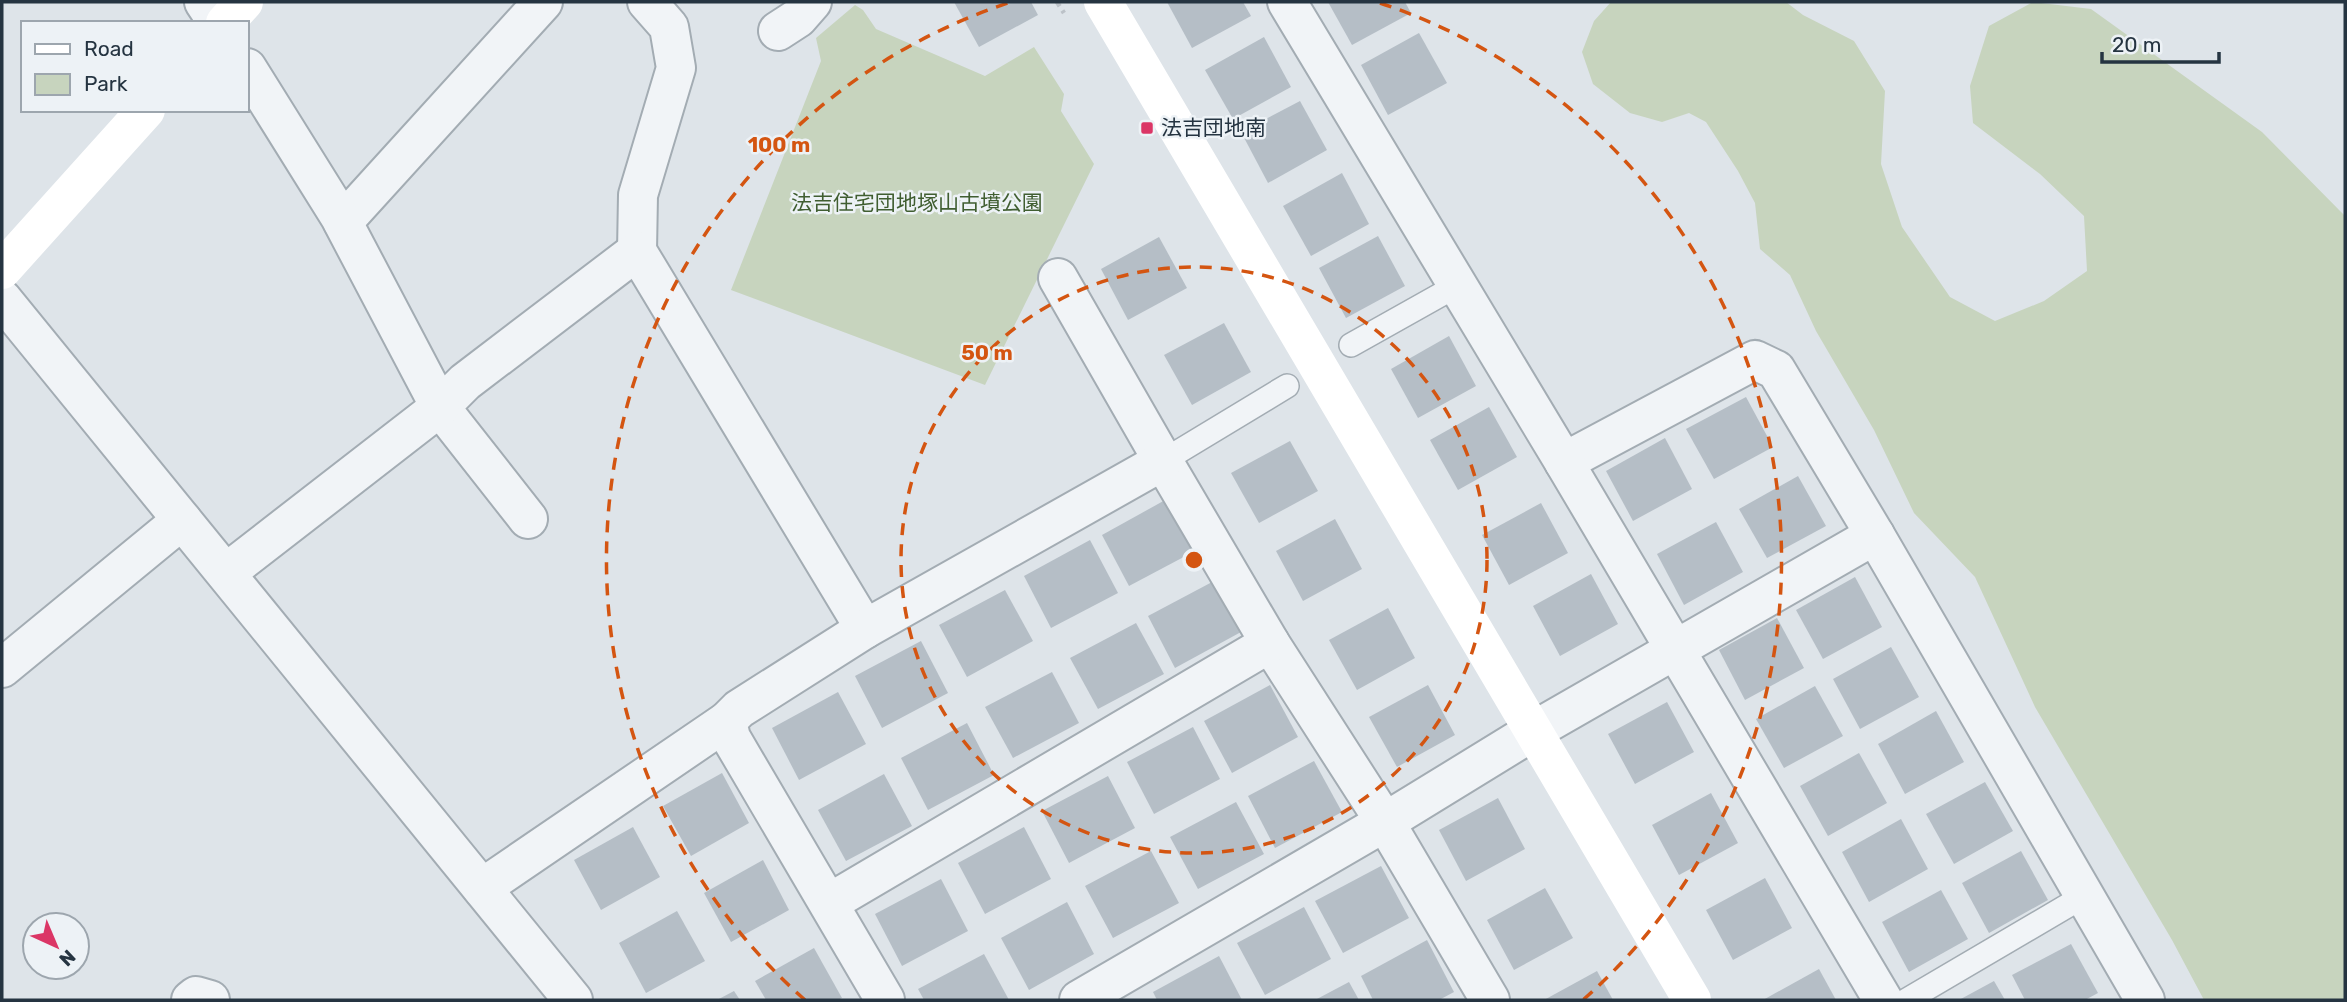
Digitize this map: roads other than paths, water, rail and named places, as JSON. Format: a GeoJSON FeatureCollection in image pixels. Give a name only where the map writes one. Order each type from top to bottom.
{"type":"FeatureCollection","features":[{"type":"Feature","properties":{"kind":"street"},"geometry":{"type":"LineString","coordinates":[[204,2],[217,21]]}},
{"type":"Feature","properties":{"kind":"street"},"geometry":{"type":"LineString","coordinates":[[227,21],[244,2]]}},
{"type":"Feature","properties":{"kind":"street"},"geometry":{"type":"LineString","coordinates":[[647,2],[668,27],[677,68],[638,195],[637,251],[865,629]]}},
{"type":"Feature","properties":{"kind":"street"},"geometry":{"type":"LineString","coordinates":[[778,30],[798,18],[812,2]]}},
{"type":"Feature","properties":{"kind":"street"},"geometry":{"type":"LineString","coordinates":[[1103,2],[1692,1000]]}},
{"type":"Feature","properties":{"kind":"street"},"geometry":{"type":"LineString","coordinates":[[1287,2],[1883,1000]]}},
{"type":"Feature","properties":{"kind":"street"},"geometry":{"type":"LineString","coordinates":[[343,222],[538,3]]}},
{"type":"Feature","properties":{"kind":"street"},"geometry":{"type":"LineString","coordinates":[[248,70],[343,222],[440,407],[528,519]]}},
{"type":"Feature","properties":{"kind":"street"},"geometry":{"type":"LineString","coordinates":[[2,270],[144,112]]}},
{"type":"Feature","properties":{"kind":"street"},"geometry":{"type":"LineString","coordinates":[[226,573],[440,407],[465,382],[637,251]]}},
{"type":"Feature","properties":{"kind":"street"},"geometry":{"type":"LineString","coordinates":[[1058,278],[1270,643],[1385,822],[1490,1000]]}},
{"type":"Feature","properties":{"kind":"street"},"geometry":{"type":"LineString","coordinates":[[2,299],[573,1000]]}},
{"type":"Feature","properties":{"kind":"street"},"geometry":{"type":"LineString","coordinates":[[1564,462],[1755,360],[1776,370],[2145,1000]]}},
{"type":"Feature","properties":{"kind":"street"},"geometry":{"type":"LineString","coordinates":[[482,888],[727,721],[739,709],[865,629],[1163,461]]}},
{"type":"Feature","properties":{"kind":"street"},"geometry":{"type":"LineString","coordinates":[[2,668],[182,520]]}},
{"type":"Feature","properties":{"kind":"street"},"geometry":{"type":"LineString","coordinates":[[1079,1000],[1385,822],[1535,730],[1875,535]]}},
{"type":"Feature","properties":{"kind":"street"},"geometry":{"type":"LineString","coordinates":[[829,903],[1270,643]]}},
{"type":"Feature","properties":{"kind":"street"},"geometry":{"type":"LineString","coordinates":[[727,721],[731,738],[885,1000]]}},
{"type":"Feature","properties":{"kind":"street"},"geometry":{"type":"LineString","coordinates":[[191,1000],[196,996],[210,1000]]}},
{"type":"Feature","properties":{"kind":"lane"},"geometry":{"type":"LineString","coordinates":[[1350,345],[1458,285]]}},
{"type":"Feature","properties":{"kind":"lane"},"geometry":{"type":"LineString","coordinates":[[1163,461],[1287,386]]}},
{"type":"Feature","properties":{"kind":"lane"},"geometry":{"type":"LineString","coordinates":[[1907,1000],[2084,896]]}},
{"type":"Feature","properties":{"kind":"place","name":"法吉団地南"},"geometry":{"type":"Point","coordinates":[1147,128]}},
{"type":"Feature","properties":{"kind":"park label","name":"法吉住宅団地塚山古墳公園"},"geometry":{"type":"Point","coordinates":[917,203]}}]}
